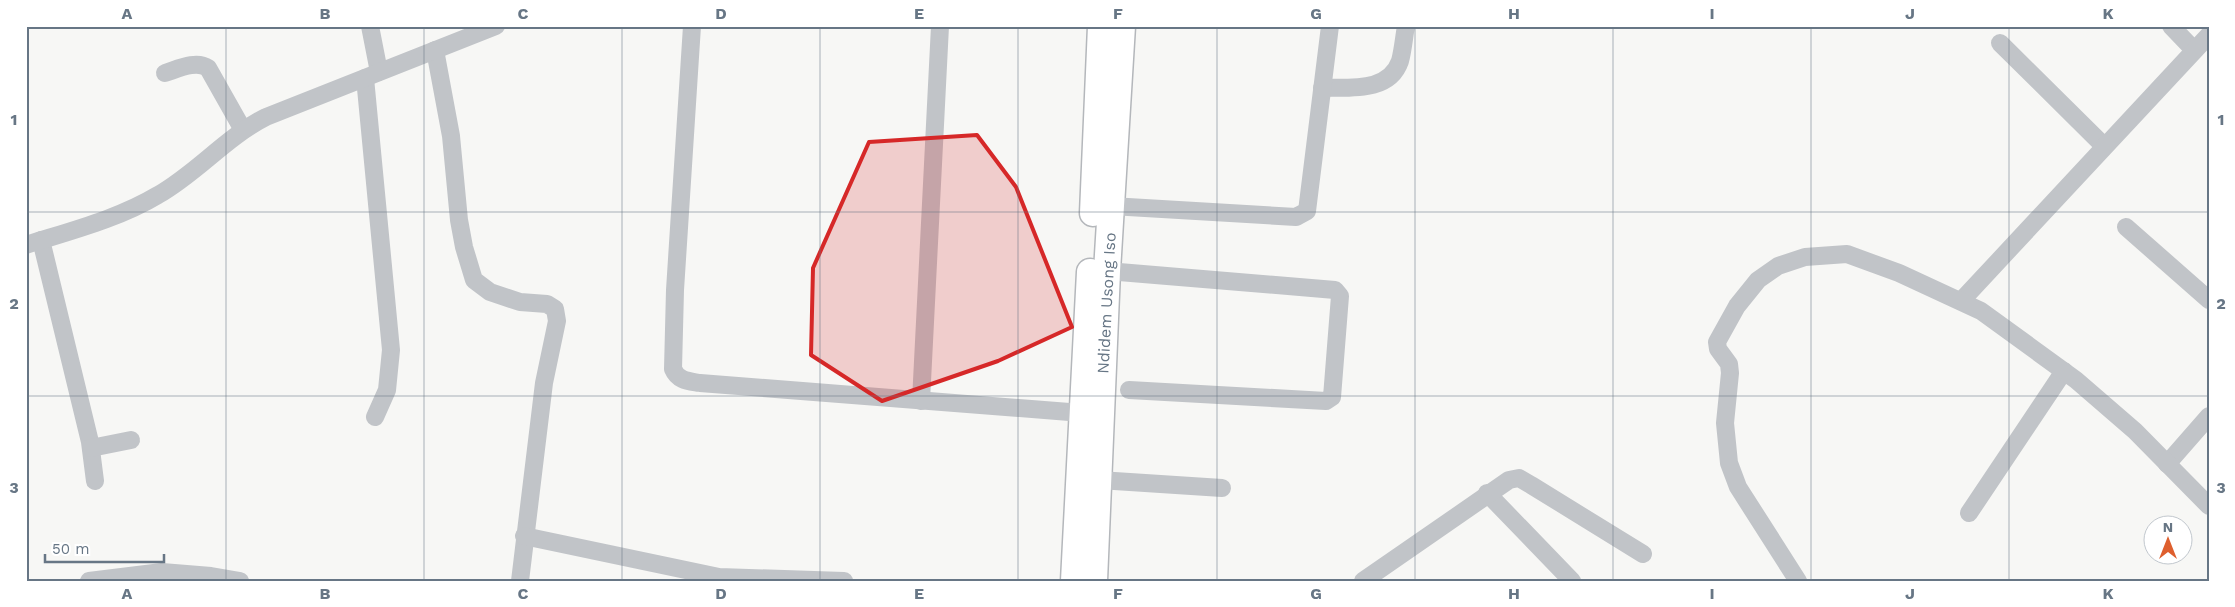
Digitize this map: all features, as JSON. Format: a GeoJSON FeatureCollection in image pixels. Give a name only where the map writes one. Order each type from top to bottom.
{"type":"FeatureCollection","features":[{"type":"Feature","properties":{"kind":"highway","name":"Ndidem Usong Iso"},"geometry":{"type":"LineString","coordinates":[[1074,581],[1101,26]]}},
{"type":"Feature","properties":{"kind":"highway","name":"Ndidem Usong Iso"},"geometry":{"type":"LineString","coordinates":[[1094,581],[1107,271],[1122,26]]}},
{"type":"Feature","properties":{"kind":"street"},"geometry":{"type":"LineString","coordinates":[[370,26],[391,350],[387,390],[375,417]]}},
{"type":"Feature","properties":{"kind":"street"},"geometry":{"type":"LineString","coordinates":[[95,481],[91,448],[70,356],[34,243],[116,215],[159,195],[243,130],[266,117],[496,26]]}},
{"type":"Feature","properties":{"kind":"street"},"geometry":{"type":"LineString","coordinates":[[692,26],[675,290],[673,369],[681,380],[1082,413]]}},
{"type":"Feature","properties":{"kind":"street"},"geometry":{"type":"LineString","coordinates":[[921,401],[940,26]]}},
{"type":"Feature","properties":{"kind":"street"},"geometry":{"type":"LineString","coordinates":[[1111,206],[1296,217],[1307,211],[1330,26]]}},
{"type":"Feature","properties":{"kind":"street"},"geometry":{"type":"LineString","coordinates":[[1322,88],[1370,86],[1390,78],[1400,62],[1406,26]]}},
{"type":"Feature","properties":{"kind":"street"},"geometry":{"type":"LineString","coordinates":[[2171,26],[2194,50]]}},
{"type":"Feature","properties":{"kind":"street"},"geometry":{"type":"LineString","coordinates":[[1962,300],[2209,35]]}},
{"type":"Feature","properties":{"kind":"street"},"geometry":{"type":"LineString","coordinates":[[2000,43],[2104,146]]}},
{"type":"Feature","properties":{"kind":"street"},"geometry":{"type":"LineString","coordinates":[[435,50],[451,136],[459,220],[464,248],[474,280],[497,294],[520,302],[547,304],[555,309],[557,321],[544,383],[520,581]]}},
{"type":"Feature","properties":{"kind":"street"},"geometry":{"type":"LineString","coordinates":[[165,74],[194,64],[202,64],[208,68],[243,130]]}},
{"type":"Feature","properties":{"kind":"street"},"geometry":{"type":"LineString","coordinates":[[2126,227],[2209,300]]}},
{"type":"Feature","properties":{"kind":"street"},"geometry":{"type":"LineString","coordinates":[[1798,581],[1738,487],[1729,463],[1725,423],[1730,373],[1729,364],[1718,349],[1717,342],[1736,306],[1758,280],[1778,266],[1805,257],[1847,254],[1962,300],[1981,311],[2064,371],[2135,432],[2209,506]]}},
{"type":"Feature","properties":{"kind":"street"},"geometry":{"type":"LineString","coordinates":[[1107,271],[1334,290],[1340,296],[1332,398],[1326,401],[1128,390]]}},
{"type":"Feature","properties":{"kind":"street"},"geometry":{"type":"LineString","coordinates":[[1969,513],[2064,371]]}},
{"type":"Feature","properties":{"kind":"street"},"geometry":{"type":"LineString","coordinates":[[2167,464],[2209,416]]}},
{"type":"Feature","properties":{"kind":"street"},"geometry":{"type":"LineString","coordinates":[[91,448],[131,440]]}},
{"type":"Feature","properties":{"kind":"street"},"geometry":{"type":"LineString","coordinates":[[1363,581],[1487,493],[1509,480],[1518,478],[1643,554]]}},
{"type":"Feature","properties":{"kind":"street"},"geometry":{"type":"LineString","coordinates":[[1099,480],[1222,488]]}},
{"type":"Feature","properties":{"kind":"street"},"geometry":{"type":"LineString","coordinates":[[1487,493],[1572,581]]}},
{"type":"Feature","properties":{"kind":"street"},"geometry":{"type":"LineString","coordinates":[[524,536],[719,579],[844,581]]}},
{"type":"Feature","properties":{"kind":"street"},"geometry":{"type":"LineString","coordinates":[[89,581],[162,572],[211,576],[240,581]]}},
{"type":"Feature","properties":{"kind":"highlighted area"},"geometry":{"type":"Polygon","coordinates":[[[977,135],[1016,187],[1072,327],[998,361],[882,401],[811,355],[813,268],[869,142],[977,135]]]}}]}
